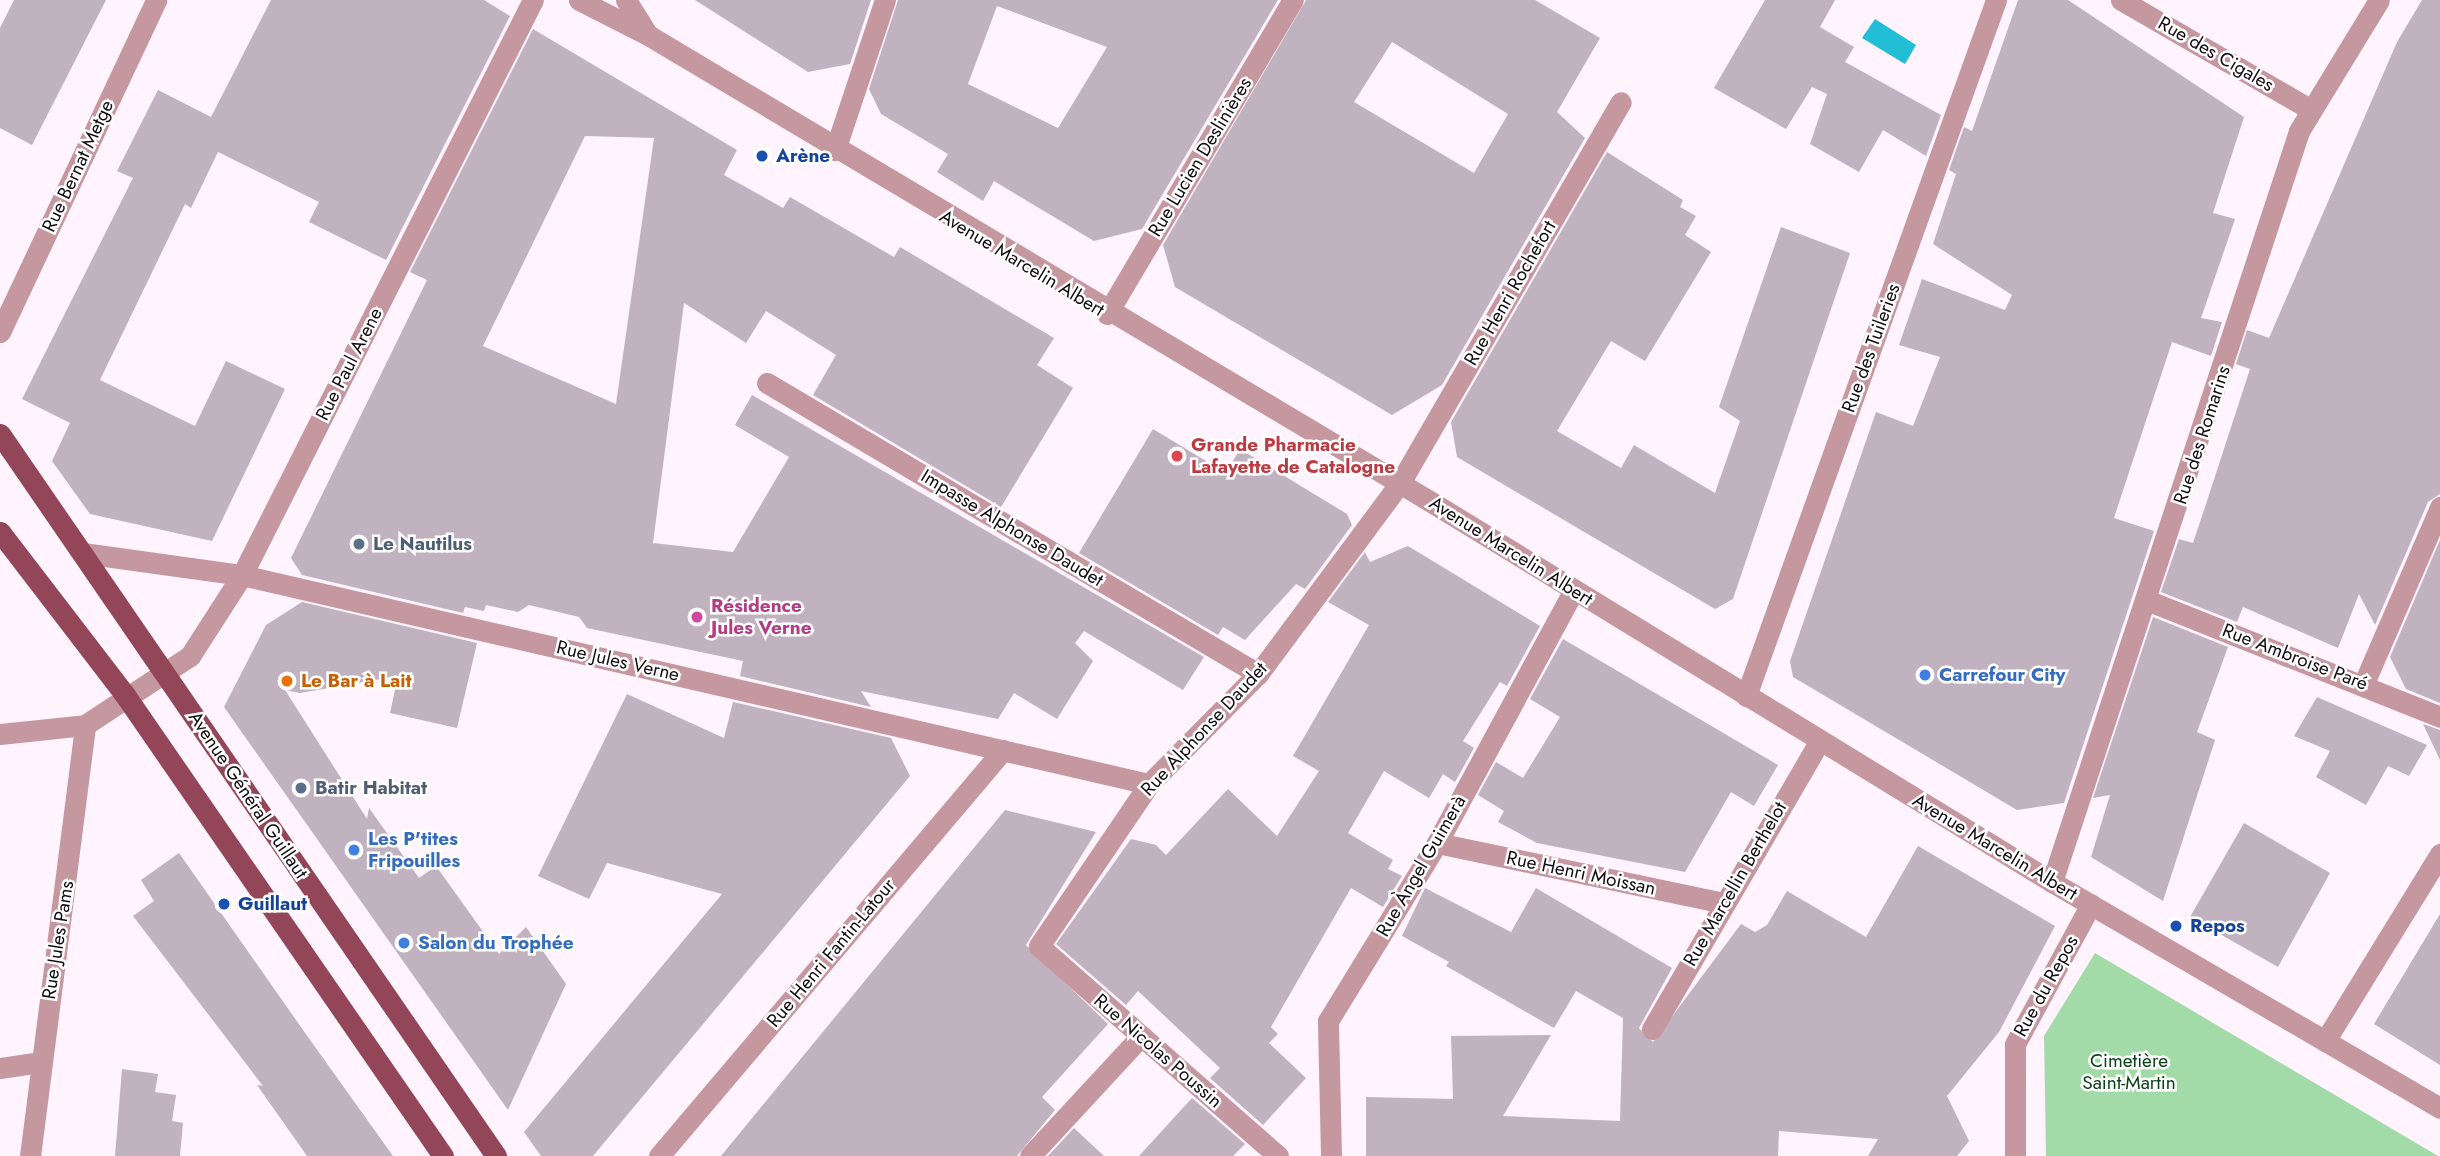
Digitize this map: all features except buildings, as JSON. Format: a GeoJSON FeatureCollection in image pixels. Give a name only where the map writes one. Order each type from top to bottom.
{"type":"FeatureCollection","features":[{"type":"Feature","properties":{"kind":"main road","name":"Avenue Général Guillaut"},"geometry":{"type":"LineString","coordinates":[[0,434],[164,668],[496,1156]]}},
{"type":"Feature","properties":{"kind":"main road"},"geometry":{"type":"LineString","coordinates":[[0,532],[125,695],[443,1156]]}},
{"type":"Feature","properties":{"kind":"street","name":"Rue Bernat Metge"},"geometry":{"type":"LineString","coordinates":[[0,332],[156,0]]}},
{"type":"Feature","properties":{"kind":"street","name":"Rue Paul Arene"},"geometry":{"type":"LineString","coordinates":[[85,725],[164,668],[190,656],[242,575],[533,0]]}},
{"type":"Feature","properties":{"kind":"street","name":"Avenue Marcelin Albert"},"geometry":{"type":"LineString","coordinates":[[579,0],[648,35],[1107,314],[1400,483],[2052,882],[2440,1108]]}},
{"type":"Feature","properties":{"kind":"street"},"geometry":{"type":"LineString","coordinates":[[626,0],[648,35]]}},
{"type":"Feature","properties":{"kind":"street"},"geometry":{"type":"LineString","coordinates":[[835,150],[885,0]]}},
{"type":"Feature","properties":{"kind":"street","name":"Rue Lucien Deslinières"},"geometry":{"type":"LineString","coordinates":[[1107,314],[1293,0]]}},
{"type":"Feature","properties":{"kind":"street","name":"Rue des Tuileries"},"geometry":{"type":"LineString","coordinates":[[1746,696],[1996,0]]}},
{"type":"Feature","properties":{"kind":"street","name":"Rue des Cigales"},"geometry":{"type":"LineString","coordinates":[[2121,0],[2310,108]]}},
{"type":"Feature","properties":{"kind":"street","name":"Rue des Romarins"},"geometry":{"type":"LineString","coordinates":[[2052,882],[2149,601],[2310,108],[2379,0]]}},
{"type":"Feature","properties":{"kind":"street","name":"Rue Henri Rochefort"},"geometry":{"type":"LineString","coordinates":[[1400,483],[1621,102]]}},
{"type":"Feature","properties":{"kind":"street","name":"Impasse Alphonse Daudet"},"geometry":{"type":"LineString","coordinates":[[767,383],[1258,674]]}},
{"type":"Feature","properties":{"kind":"street","name":"Rue Alphonse Daudet"},"geometry":{"type":"LineString","coordinates":[[1039,946],[1149,784],[1258,674],[1400,483]]}},
{"type":"Feature","properties":{"kind":"street"},"geometry":{"type":"LineString","coordinates":[[2364,683],[2440,507]]}},
{"type":"Feature","properties":{"kind":"street","name":"Rue Jules Verne"},"geometry":{"type":"LineString","coordinates":[[83,553],[242,575],[1149,784]]}},
{"type":"Feature","properties":{"kind":"street","name":"Rue Àngel Guimerà"},"geometry":{"type":"LineString","coordinates":[[1331,1156],[1328,1021],[1437,843],[1574,590]]}},
{"type":"Feature","properties":{"kind":"street","name":"Rue Ambroise Paré"},"geometry":{"type":"LineString","coordinates":[[2149,601],[2364,683],[2440,717]]}},
{"type":"Feature","properties":{"kind":"street"},"geometry":{"type":"LineString","coordinates":[[0,734],[85,725]]}},
{"type":"Feature","properties":{"kind":"street","name":"Rue Jules Pams"},"geometry":{"type":"LineString","coordinates":[[30,1156],[85,725]]}},
{"type":"Feature","properties":{"kind":"street","name":"Rue Marcellin Berthelot"},"geometry":{"type":"LineString","coordinates":[[1652,1029],[1819,740]]}},
{"type":"Feature","properties":{"kind":"street","name":"Rue Henri Fantin-Latour"},"geometry":{"type":"LineString","coordinates":[[659,1156],[1003,750]]}},
{"type":"Feature","properties":{"kind":"street","name":"Rue Henri Moissan"},"geometry":{"type":"LineString","coordinates":[[1437,843],[1724,902]]}},
{"type":"Feature","properties":{"kind":"street"},"geometry":{"type":"LineString","coordinates":[[2325,1041],[2440,854]]}},
{"type":"Feature","properties":{"kind":"street","name":"Rue du Repos"},"geometry":{"type":"LineString","coordinates":[[2015,1156],[2015,1044],[2091,904]]}},
{"type":"Feature","properties":{"kind":"street","name":"Rue Nicolas Poussin"},"geometry":{"type":"LineString","coordinates":[[1039,946],[1278,1156]]}},
{"type":"Feature","properties":{"kind":"street"},"geometry":{"type":"LineString","coordinates":[[1030,1156],[1140,1036]]}},
{"type":"Feature","properties":{"kind":"street"},"geometry":{"type":"LineString","coordinates":[[0,1068],[40,1062]]}},
{"type":"Feature","properties":{"kind":"green space","name":"Cimetière Saint-Martin"},"geometry":{"type":"Polygon","coordinates":[[[2095,953],[2438,1156],[2046,1156],[2044,1036],[2095,953]]]}},
{"type":"Feature","properties":{"kind":"water"},"geometry":{"type":"Polygon","coordinates":[[[1875,19],[1916,45],[1905,64],[1862,38],[1875,19]]]}},
{"type":"Feature","properties":{"kind":"place","name":"Arène"},"geometry":{"type":"Point","coordinates":[762,156]}},
{"type":"Feature","properties":{"kind":"place","name":"Grande Pharmacie Lafayette de Catalogne"},"geometry":{"type":"Point","coordinates":[1177,456]}},
{"type":"Feature","properties":{"kind":"place","name":"Le Nautilus"},"geometry":{"type":"Point","coordinates":[359,544]}},
{"type":"Feature","properties":{"kind":"place","name":"Résidence Jules Verne"},"geometry":{"type":"Point","coordinates":[697,617]}},
{"type":"Feature","properties":{"kind":"place","name":"Carrefour City"},"geometry":{"type":"Point","coordinates":[1925,675]}},
{"type":"Feature","properties":{"kind":"place","name":"Le Bar à Lait"},"geometry":{"type":"Point","coordinates":[287,681]}},
{"type":"Feature","properties":{"kind":"place","name":"Batir Habitat"},"geometry":{"type":"Point","coordinates":[301,788]}},
{"type":"Feature","properties":{"kind":"place","name":"Les P'tites Fripouilles"},"geometry":{"type":"Point","coordinates":[354,850]}},
{"type":"Feature","properties":{"kind":"place","name":"Guillaut"},"geometry":{"type":"Point","coordinates":[224,904]}},
{"type":"Feature","properties":{"kind":"place","name":"Repos"},"geometry":{"type":"Point","coordinates":[2176,926]}},
{"type":"Feature","properties":{"kind":"place","name":"Salon du Trophée"},"geometry":{"type":"Point","coordinates":[404,943]}}]}
